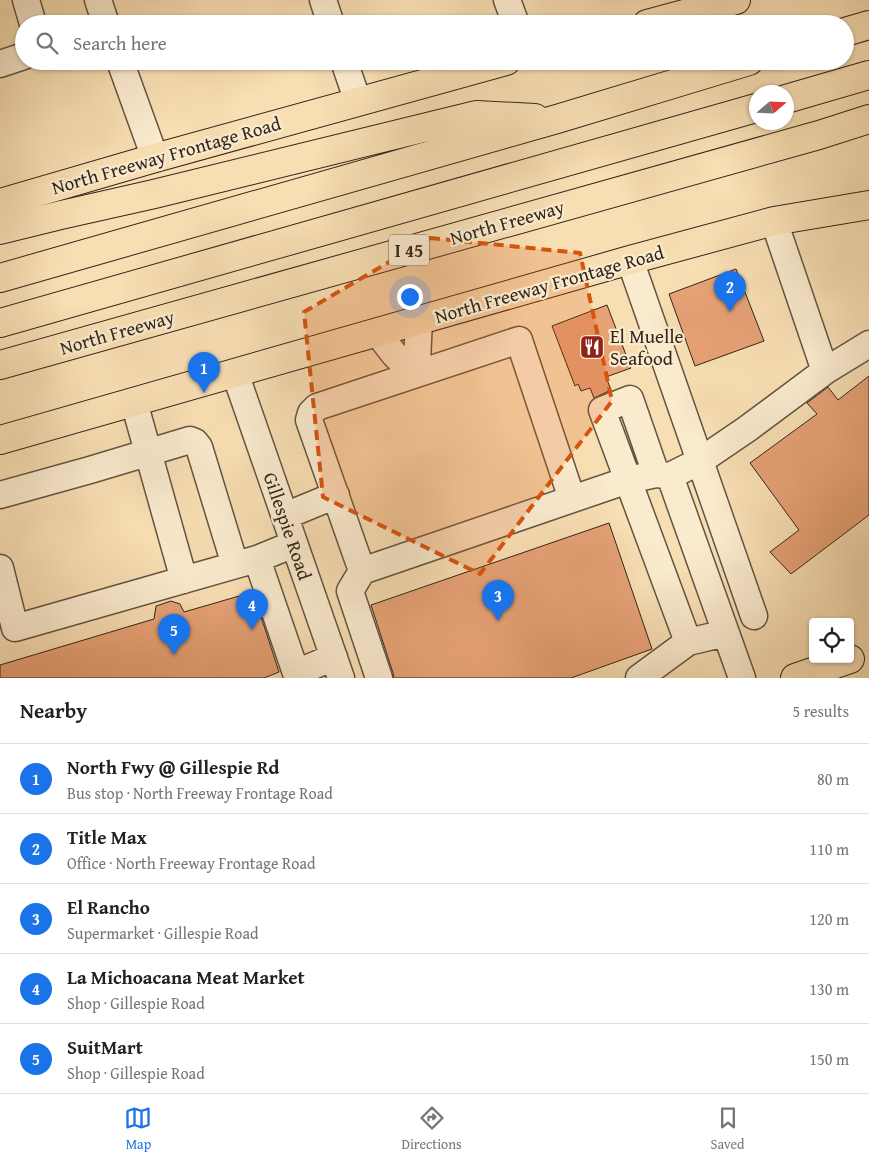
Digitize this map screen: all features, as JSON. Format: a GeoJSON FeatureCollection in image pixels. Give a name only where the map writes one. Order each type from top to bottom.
{"type":"FeatureCollection","features":[{"type":"Feature","properties":{"kind":"main road"},"geometry":{"type":"LineString","coordinates":[[663,15],[675,8],[736,0]]}},
{"type":"Feature","properties":{"kind":"main road"},"geometry":{"type":"LineString","coordinates":[[854,29],[869,25]]}},
{"type":"Feature","properties":{"kind":"main road","name":"North Freeway Frontage Road"},"geometry":{"type":"LineString","coordinates":[[0,203],[474,70]]}},
{"type":"Feature","properties":{"kind":"main road"},"geometry":{"type":"LineString","coordinates":[[0,278],[557,119],[719,70]]}},
{"type":"Feature","properties":{"kind":"main road"},"geometry":{"type":"LineString","coordinates":[[794,97],[869,75]]}},
{"type":"Feature","properties":{"kind":"main road","name":"I 45"},"geometry":{"type":"LineString","coordinates":[[0,323],[749,110]]}},
{"type":"Feature","properties":{"kind":"main road"},"geometry":{"type":"LineString","coordinates":[[0,230],[476,115],[557,119]]}},
{"type":"Feature","properties":{"kind":"main road","name":"North Freeway"},"geometry":{"type":"LineString","coordinates":[[0,364],[819,135],[869,119]]}},
{"type":"Feature","properties":{"kind":"main road"},"geometry":{"type":"LineString","coordinates":[[819,135],[869,136]]}},
{"type":"Feature","properties":{"kind":"main road","name":"North Freeway Frontage Road"},"geometry":{"type":"LineString","coordinates":[[0,440],[630,260],[774,221],[869,204]]}},
{"type":"Feature","properties":{"kind":"main road"},"geometry":{"type":"LineString","coordinates":[[854,658],[869,653]]}},
{"type":"Feature","properties":{"kind":"main road"},"geometry":{"type":"LineString","coordinates":[[795,678],[838,663]]}},
{"type":"Feature","properties":{"kind":"street"},"geometry":{"type":"LineString","coordinates":[[26,0],[30,15]]}},
{"type":"Feature","properties":{"kind":"street"},"geometry":{"type":"LineString","coordinates":[[98,0],[103,15]]}},
{"type":"Feature","properties":{"kind":"street"},"geometry":{"type":"LineString","coordinates":[[323,0],[328,15]]}},
{"type":"Feature","properties":{"kind":"street"},"geometry":{"type":"LineString","coordinates":[[507,0],[513,15]]}},
{"type":"Feature","properties":{"kind":"street"},"geometry":{"type":"LineString","coordinates":[[0,64],[15,59]]}},
{"type":"Feature","properties":{"kind":"street"},"geometry":{"type":"LineString","coordinates":[[123,70],[155,158]]}},
{"type":"Feature","properties":{"kind":"street"},"geometry":{"type":"LineString","coordinates":[[347,70],[358,102]]}},
{"type":"Feature","properties":{"kind":"street"},"geometry":{"type":"LineString","coordinates":[[774,221],[825,370]]}},
{"type":"Feature","properties":{"kind":"street"},"geometry":{"type":"LineString","coordinates":[[630,260],[754,616]]}},
{"type":"Feature","properties":{"kind":"street"},"geometry":{"type":"LineString","coordinates":[[414,374],[417,361],[419,320]]}},
{"type":"Feature","properties":{"kind":"street"},"geometry":{"type":"LineString","coordinates":[[377,332],[390,351],[414,374]]}},
{"type":"Feature","properties":{"kind":"street"},"geometry":{"type":"LineString","coordinates":[[362,571],[310,420],[311,414],[317,407],[519,340],[572,499]]}},
{"type":"Feature","properties":{"kind":"street"},"geometry":{"type":"LineString","coordinates":[[379,678],[350,591],[362,571],[628,480],[663,475],[700,461],[747,429],[825,370],[869,344]]}},
{"type":"Feature","properties":{"kind":"street","name":"Gillespie Road"},"geometry":{"type":"LineString","coordinates":[[235,373],[338,668]]}},
{"type":"Feature","properties":{"kind":"street"},"geometry":{"type":"LineString","coordinates":[[688,642],[602,410],[630,399],[663,475],[742,678]]}},
{"type":"Feature","properties":{"kind":"street"},"geometry":{"type":"LineString","coordinates":[[134,402],[184,580]]}},
{"type":"Feature","properties":{"kind":"street"},"geometry":{"type":"LineString","coordinates":[[0,495],[190,440],[195,442],[199,447],[246,562],[296,673],[338,668]]}},
{"type":"Feature","properties":{"kind":"street"},"geometry":{"type":"LineString","coordinates":[[285,516],[336,495]]}},
{"type":"Feature","properties":{"kind":"street"},"geometry":{"type":"LineString","coordinates":[[0,568],[15,628],[246,562],[294,544]]}},
{"type":"Feature","properties":{"kind":"street"},"geometry":{"type":"LineString","coordinates":[[639,678],[688,642],[726,633]]}},
{"type":"Feature","properties":{"kind":"highlighted area"},"geometry":{"type":"Polygon","coordinates":[[[430,238],[580,253],[612,401],[480,574],[323,497],[304,312],[430,238]]]}},
{"type":"Feature","properties":{"kind":"building"},"geometry":{"type":"Polygon","coordinates":[[[736,269],[764,341],[695,366],[669,294],[736,269]]]}},
{"type":"Feature","properties":{"kind":"building","name":"El Muelle Seafood"},"geometry":{"type":"Polygon","coordinates":[[[607,305],[631,368],[606,377],[611,390],[594,398],[590,388],[581,391],[578,384],[575,386],[552,326],[607,305]]]}},
{"type":"Feature","properties":{"kind":"building"},"geometry":{"type":"Polygon","coordinates":[[[869,376],[869,515],[791,574],[770,552],[799,530],[750,463],[817,414],[807,403],[828,387],[838,400],[869,376]]]}},
{"type":"Feature","properties":{"kind":"building"},"geometry":{"type":"Polygon","coordinates":[[[609,523],[652,649],[571,678],[394,678],[371,605],[609,523]]]}},
{"type":"Feature","properties":{"kind":"building"},"geometry":{"type":"Polygon","coordinates":[[[253,592],[279,672],[264,678],[0,678],[0,665],[154,619],[156,606],[171,601],[180,604],[184,612],[253,592]]]}},
{"type":"Feature","properties":{"kind":"place","name":"Title Max"},"geometry":{"type":"Point","coordinates":[730,312]}},
{"type":"Feature","properties":{"kind":"place","name":"El Muelle Seafood"},"geometry":{"type":"Point","coordinates":[592,347]}},
{"type":"Feature","properties":{"kind":"place","name":"North Fwy @ Gillespie Rd"},"geometry":{"type":"Point","coordinates":[204,393]}},
{"type":"Feature","properties":{"kind":"place","name":"El Rancho"},"geometry":{"type":"Point","coordinates":[498,621]}},
{"type":"Feature","properties":{"kind":"place","name":"La Michoacana Meat Market"},"geometry":{"type":"Point","coordinates":[252,630]}},
{"type":"Feature","properties":{"kind":"place","name":"SuitMart"},"geometry":{"type":"Point","coordinates":[174,655]}}]}
